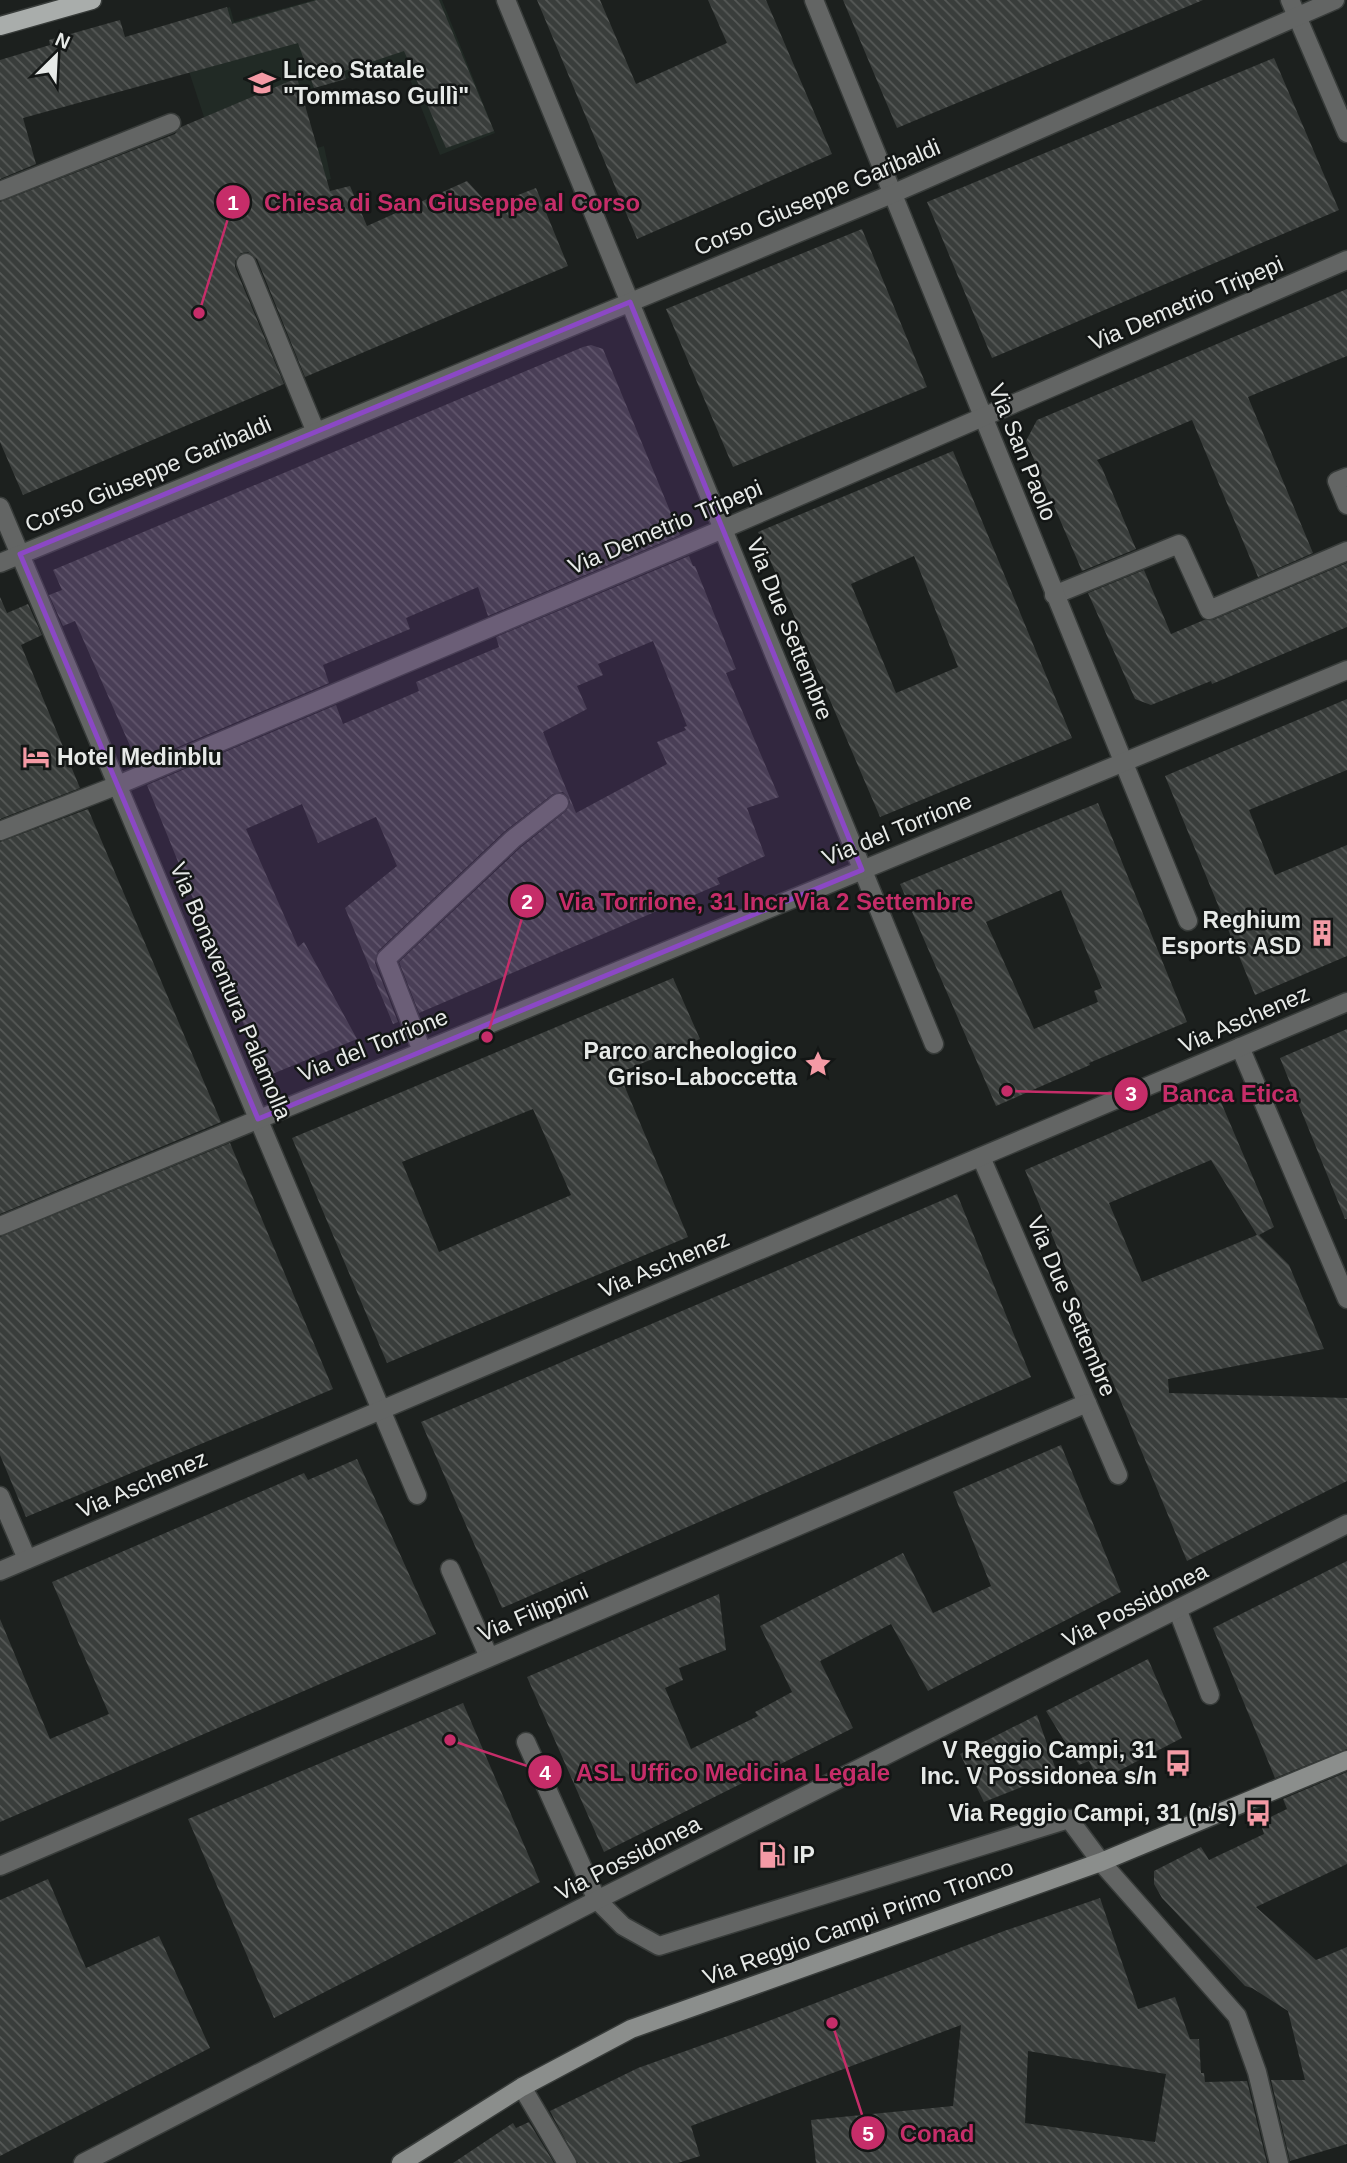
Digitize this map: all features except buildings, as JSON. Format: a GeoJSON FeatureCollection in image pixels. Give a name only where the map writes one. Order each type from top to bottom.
{"type":"FeatureCollection","features":[{"type":"Feature","properties":{"kind":"main road"},"geometry":{"type":"LineString","coordinates":[[0,26],[92,0]]}},
{"type":"Feature","properties":{"kind":"street","name":"Via Due Settembre"},"geometry":{"type":"LineString","coordinates":[[506,0],[934,1044]]}},
{"type":"Feature","properties":{"kind":"street","name":"Via San Paolo"},"geometry":{"type":"LineString","coordinates":[[814,0],[1188,922]]}},
{"type":"Feature","properties":{"kind":"street","name":"Corso Giuseppe Garibaldi"},"geometry":{"type":"LineString","coordinates":[[0,563],[315,430],[892,194],[1293,8],[1335,0]]}},
{"type":"Feature","properties":{"kind":"street"},"geometry":{"type":"LineString","coordinates":[[1293,8],[1347,133]]}},
{"type":"Feature","properties":{"kind":"street"},"geometry":{"type":"LineString","coordinates":[[0,191],[171,123]]}},
{"type":"Feature","properties":{"kind":"street","name":"Via Demetrio Tripepi"},"geometry":{"type":"LineString","coordinates":[[0,831],[118,785],[723,529],[1347,260]]}},
{"type":"Feature","properties":{"kind":"street"},"geometry":{"type":"LineString","coordinates":[[246,263],[315,430]]}},
{"type":"Feature","properties":{"kind":"street"},"geometry":{"type":"LineString","coordinates":[[1347,477],[1337,481],[1347,505]]}},
{"type":"Feature","properties":{"kind":"street","name":"Via Bonaventura Palamolla"},"geometry":{"type":"LineString","coordinates":[[0,506],[417,1495]]}},
{"type":"Feature","properties":{"kind":"street"},"geometry":{"type":"LineString","coordinates":[[1054,594],[1179,544],[1209,610],[1347,551]]}},
{"type":"Feature","properties":{"kind":"street","name":"Via del Torrione"},"geometry":{"type":"LineString","coordinates":[[0,1226],[1347,670]]}},
{"type":"Feature","properties":{"kind":"street"},"geometry":{"type":"LineString","coordinates":[[422,1051],[386,959],[513,839],[559,803]]}},
{"type":"Feature","properties":{"kind":"street","name":"Via Aschenez"},"geometry":{"type":"LineString","coordinates":[[0,1571],[1347,1002]]}},
{"type":"Feature","properties":{"kind":"street"},"geometry":{"type":"LineString","coordinates":[[1240,1047],[1347,1299]]}},
{"type":"Feature","properties":{"kind":"street","name":"Via Due Settembre"},"geometry":{"type":"LineString","coordinates":[[981,1157],[1118,1475]]}},
{"type":"Feature","properties":{"kind":"street","name":"Via Filippini"},"geometry":{"type":"LineString","coordinates":[[0,1866],[1087,1404]]}},
{"type":"Feature","properties":{"kind":"street"},"geometry":{"type":"LineString","coordinates":[[0,1496],[27,1559]]}},
{"type":"Feature","properties":{"kind":"street","name":"Via Possidonea"},"geometry":{"type":"LineString","coordinates":[[83,2163],[597,1900],[1347,1524]]}},
{"type":"Feature","properties":{"kind":"street"},"geometry":{"type":"LineString","coordinates":[[450,1569],[489,1657]]}},
{"type":"Feature","properties":{"kind":"street"},"geometry":{"type":"LineString","coordinates":[[1178,1611],[1210,1695]]}},
{"type":"Feature","properties":{"kind":"street"},"geometry":{"type":"LineString","coordinates":[[527,1742],[597,1900],[623,1926],[659,1946],[1069,1819],[1101,1862],[1237,2016],[1257,2072],[1279,2163]]}},
{"type":"Feature","properties":{"kind":"street","name":"Via Reggio Campi Primo Tronco"},"geometry":{"type":"LineString","coordinates":[[401,2163],[522,2087],[631,2029],[1101,1862],[1347,1760]]}},
{"type":"Feature","properties":{"kind":"street"},"geometry":{"type":"LineString","coordinates":[[522,2087],[567,2163]]}},
{"type":"Feature","properties":{"kind":"highlighted area"},"geometry":{"type":"Polygon","coordinates":[[[630,302],[862,870],[258,1119],[20,554],[630,302]]]}},
{"type":"Feature","properties":{"kind":"shaded area","name":"Liceo Statale \"Tommaso Gullì\""},"geometry":{"type":"Polygon","coordinates":[[[314,0],[442,0],[495,133],[440,155],[403,62],[260,104],[277,159],[324,146],[331,179],[233,205],[174,26],[230,7],[234,22],[314,0]]]}},
{"type":"Feature","properties":{"kind":"place","name":"Liceo Statale \"Tommaso Gullì\""},"geometry":{"type":"Point","coordinates":[262,83]}},
{"type":"Feature","properties":{"kind":"place","name":"Chiesa di San Giuseppe al Corso"},"geometry":{"type":"Point","coordinates":[199,313]}},
{"type":"Feature","properties":{"kind":"place","name":"Hotel Medinblu"},"geometry":{"type":"Point","coordinates":[36,757]}},
{"type":"Feature","properties":{"kind":"place","name":"Reghium Esports ASD"},"geometry":{"type":"Point","coordinates":[1322,933]}},
{"type":"Feature","properties":{"kind":"place","name":"Via Torrione, 31 Incr Via 2 Settembre"},"geometry":{"type":"Point","coordinates":[487,1037]}},
{"type":"Feature","properties":{"kind":"place","name":"Parco archeologico Griso-Laboccetta"},"geometry":{"type":"Point","coordinates":[818,1064]}},
{"type":"Feature","properties":{"kind":"place","name":"Banca Etica"},"geometry":{"type":"Point","coordinates":[1007,1091]}},
{"type":"Feature","properties":{"kind":"place","name":"ASL Uffico Medicina Legale"},"geometry":{"type":"Point","coordinates":[450,1740]}},
{"type":"Feature","properties":{"kind":"place","name":"V Reggio Campi, 31 Inc. V Possidonea s/n"},"geometry":{"type":"Point","coordinates":[1178,1763]}},
{"type":"Feature","properties":{"kind":"place","name":"Via Reggio Campi, 31 (n/s)"},"geometry":{"type":"Point","coordinates":[1258,1813]}},
{"type":"Feature","properties":{"kind":"place","name":"IP"},"geometry":{"type":"Point","coordinates":[772,1855]}},
{"type":"Feature","properties":{"kind":"place","name":"Conad"},"geometry":{"type":"Point","coordinates":[832,2023]}}]}
